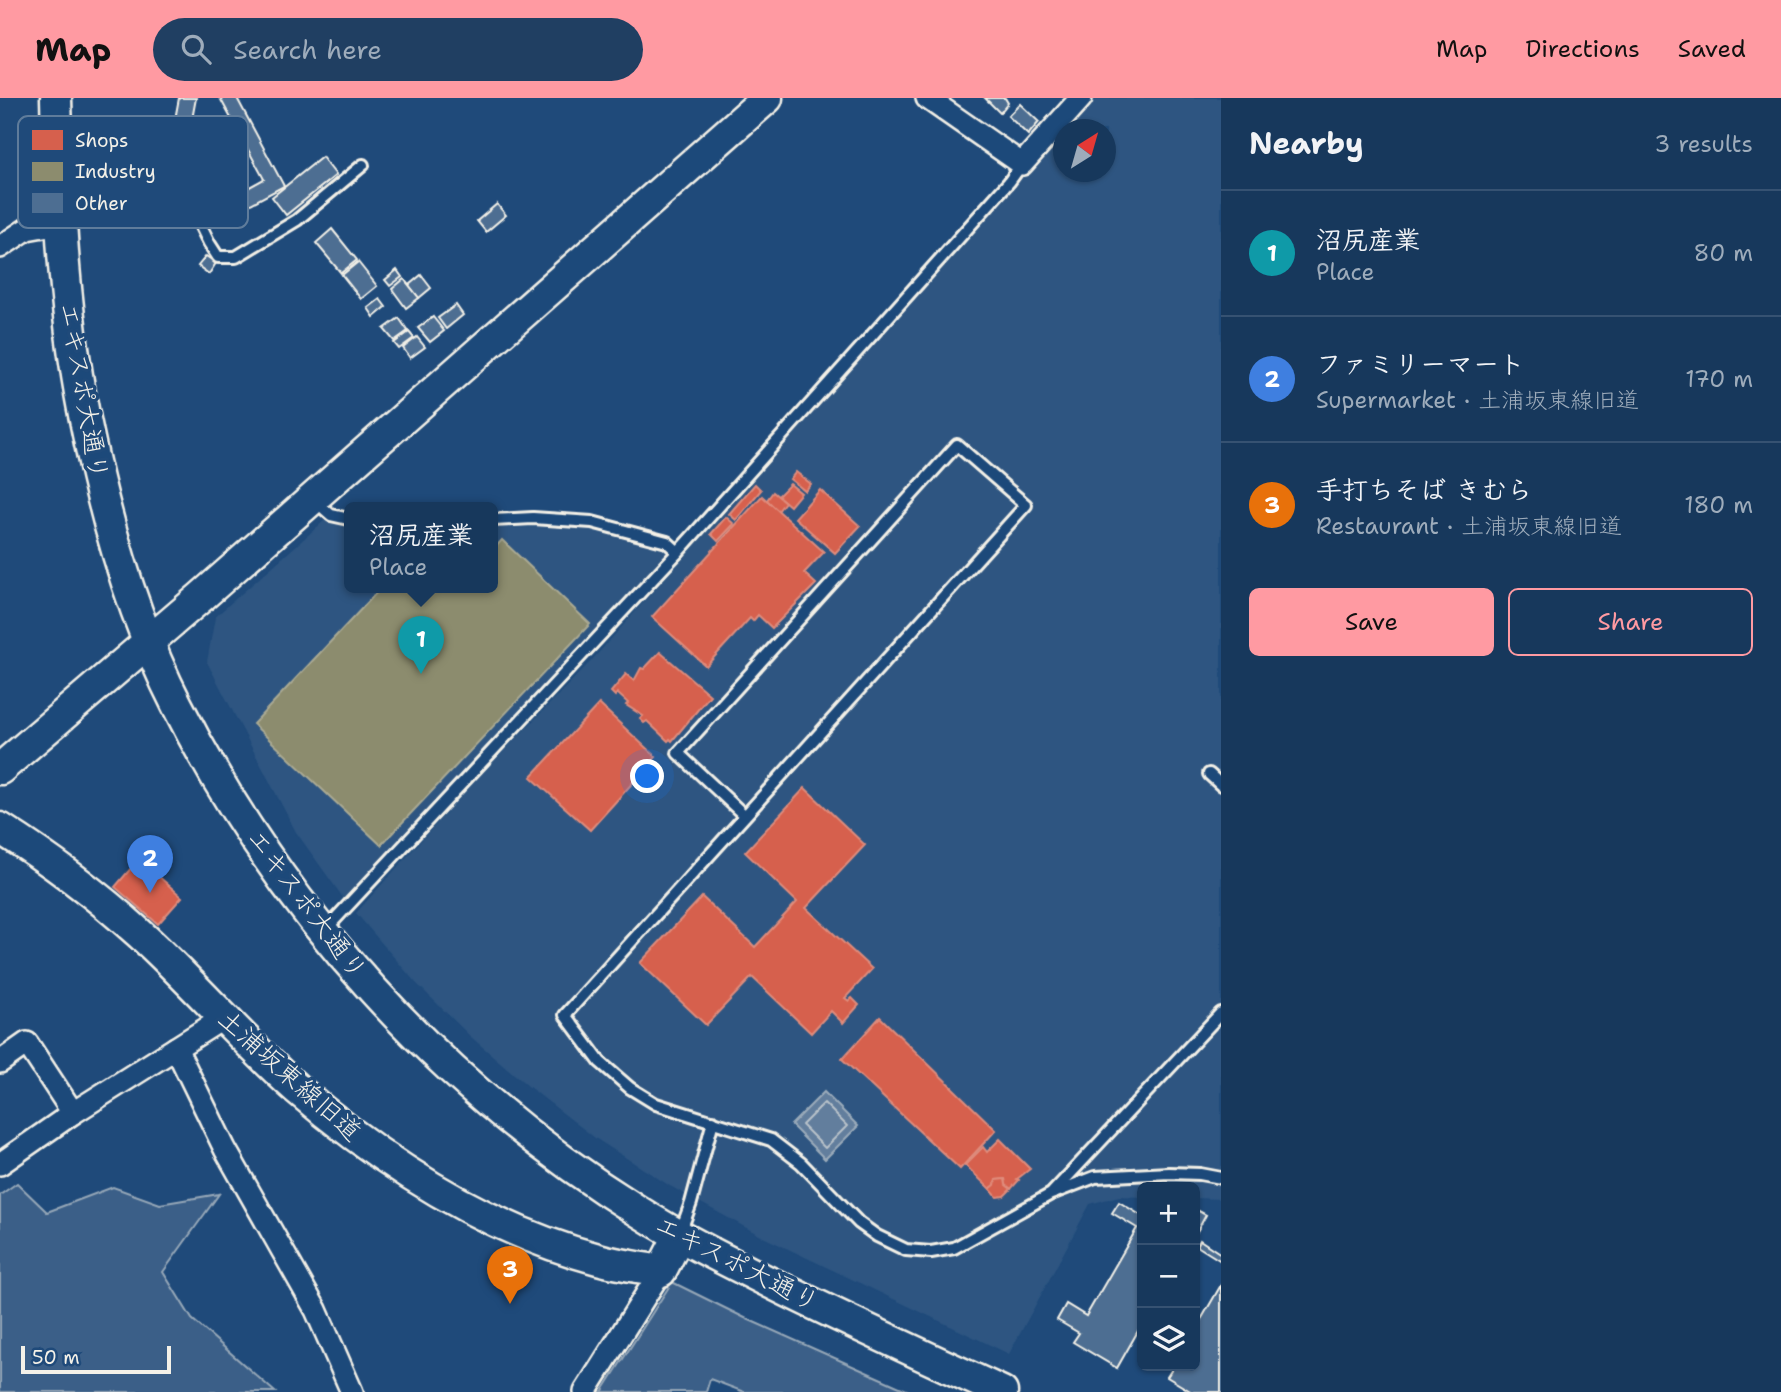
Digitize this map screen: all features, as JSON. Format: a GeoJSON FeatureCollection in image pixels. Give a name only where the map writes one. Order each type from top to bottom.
{"type":"FeatureCollection","features":[{"type":"Feature","properties":{"kind":"street","name":"エキスポ大通り"},"geometry":{"type":"LineString","coordinates":[[56,98],[57,116]]}},
{"type":"Feature","properties":{"kind":"street"},"geometry":{"type":"LineString","coordinates":[[0,769],[150,642],[767,98]]}},
{"type":"Feature","properties":{"kind":"street"},"geometry":{"type":"LineString","coordinates":[[940,101],[1022,164],[1081,98]]}},
{"type":"Feature","properties":{"kind":"street"},"geometry":{"type":"LineString","coordinates":[[0,247],[32,228]]}},
{"type":"Feature","properties":{"kind":"street","name":"エキスポ大通り"},"geometry":{"type":"LineString","coordinates":[[61,228],[74,361],[88,435],[120,558],[150,642],[176,704],[230,800],[274,867],[323,932],[404,1025],[473,1090],[538,1143],[620,1200],[679,1236],[813,1303],[1003,1392]]}},
{"type":"Feature","properties":{"kind":"street","name":"土浦坂東線旧道"},"geometry":{"type":"LineString","coordinates":[[0,828],[91,892],[139,933],[262,1056],[335,1121],[372,1149],[424,1183],[534,1238],[597,1259],[660,1271]]}},
{"type":"Feature","properties":{"kind":"street"},"geometry":{"type":"LineString","coordinates":[[0,1164],[73,1113],[225,1017]]}},
{"type":"Feature","properties":{"kind":"street"},"geometry":{"type":"LineString","coordinates":[[0,1062],[27,1043],[73,1113]]}},
{"type":"Feature","properties":{"kind":"street"},"geometry":{"type":"LineString","coordinates":[[176,1048],[225,1149],[316,1310],[352,1392]]}},
{"type":"Feature","properties":{"kind":"street"},"geometry":{"type":"LineString","coordinates":[[584,1392],[679,1236]]}},
{"type":"Feature","properties":{"kind":"lane"},"geometry":{"type":"LineString","coordinates":[[202,228],[218,257],[236,257],[297,220],[363,164]]}},
{"type":"Feature","properties":{"kind":"lane"},"geometry":{"type":"LineString","coordinates":[[323,932],[678,552],[1000,192],[1022,164]]}},
{"type":"Feature","properties":{"kind":"lane"},"geometry":{"type":"LineString","coordinates":[[745,816],[678,753],[957,445],[1026,505],[745,816],[565,1015],[600,1062],[630,1088],[656,1104],[771,1140],[801,1163],[859,1223],[877,1236],[906,1250],[931,1252],[954,1248],[1051,1194],[1095,1177],[1169,1173],[1221,1178]]}},
{"type":"Feature","properties":{"kind":"lane"},"geometry":{"type":"LineString","coordinates":[[313,499],[331,515],[344,518]]}},
{"type":"Feature","properties":{"kind":"lane"},"geometry":{"type":"LineString","coordinates":[[498,520],[533,518],[592,522],[667,542],[678,552]]}},
{"type":"Feature","properties":{"kind":"lane"},"geometry":{"type":"LineString","coordinates":[[1209,774],[1221,785]]}},
{"type":"Feature","properties":{"kind":"lane"},"geometry":{"type":"LineString","coordinates":[[1051,1194],[1221,1013]]}},
{"type":"Feature","properties":{"kind":"lane"},"geometry":{"type":"LineString","coordinates":[[679,1236],[691,1203],[713,1121]]}},
{"type":"Feature","properties":{"kind":"shaded area"},"geometry":{"type":"Polygon","coordinates":[[[1092,98],[1221,98],[1221,1199],[1200,1198],[1200,1182],[1137,1182],[1137,1197],[1119,1196],[1090,1204],[1009,1354],[763,1237],[670,1186],[595,1138],[471,1037],[416,983],[356,913],[472,784],[593,659],[1053,142],[1053,182],[1116,182],[1116,119],[1073,119],[1092,98]]]}},
{"type":"Feature","properties":{"kind":"shaded area"},"geometry":{"type":"Polygon","coordinates":[[[324,521],[344,525],[344,593],[498,593],[498,528],[586,526],[664,546],[667,556],[344,899],[296,832],[207,662],[215,617],[324,521]]]}},
{"type":"Feature","properties":{"kind":"shaded area"},"geometry":{"type":"Polygon","coordinates":[[[17,1183],[47,1212],[113,1187],[160,1204],[219,1194],[163,1272],[192,1319],[275,1392],[0,1392],[0,1195],[17,1183]]]}},
{"type":"Feature","properties":{"kind":"shaded area"},"geometry":{"type":"Polygon","coordinates":[[[672,1282],[747,1319],[911,1392],[744,1392],[710,1379],[706,1392],[602,1392],[672,1282]]]}},
{"type":"Feature","properties":{"kind":"water"},"geometry":{"type":"Polygon","coordinates":[[[824,1092],[858,1126],[825,1159],[791,1125],[824,1092]]]}},
{"type":"Feature","properties":{"kind":"building: Shops"},"geometry":{"type":"Polygon","coordinates":[[[796,472],[811,484],[805,491],[790,479],[796,472]]]}},
{"type":"Feature","properties":{"kind":"building: Shops"},"geometry":{"type":"Polygon","coordinates":[[[755,484],[761,490],[736,520],[729,514],[755,484]]]}},
{"type":"Feature","properties":{"kind":"building: Shops"},"geometry":{"type":"Polygon","coordinates":[[[790,484],[801,493],[790,506],[778,496],[790,484]]]}},
{"type":"Feature","properties":{"kind":"building: Shops"},"geometry":{"type":"Polygon","coordinates":[[[820,490],[860,526],[835,553],[795,518],[820,490]]]}},
{"type":"Feature","properties":{"kind":"building: Shops"},"geometry":{"type":"Polygon","coordinates":[[[773,492],[785,502],[778,511],[767,500],[773,492]]]}},
{"type":"Feature","properties":{"kind":"building: Shops"},"geometry":{"type":"Polygon","coordinates":[[[762,496],[824,552],[804,573],[816,584],[772,628],[758,615],[753,621],[750,618],[706,666],[652,617],[762,496]]]}},
{"type":"Feature","properties":{"kind":"building: Shops"},"geometry":{"type":"Polygon","coordinates":[[[726,517],[734,524],[718,541],[711,534],[726,517]]]}},
{"type":"Feature","properties":{"kind":"building: Shops"},"geometry":{"type":"Polygon","coordinates":[[[660,652],[710,695],[672,741],[668,741],[647,721],[644,723],[640,719],[643,716],[626,705],[628,703],[617,693],[615,696],[611,692],[626,674],[634,681],[641,668],[644,669],[660,652]]]}},
{"type":"Feature","properties":{"kind":"building: Shops"},"geometry":{"type":"Polygon","coordinates":[[[599,704],[656,757],[590,830],[531,777],[599,704]]]}},
{"type":"Feature","properties":{"kind":"building: Shops"},"geometry":{"type":"Polygon","coordinates":[[[805,788],[865,845],[806,908],[872,969],[845,998],[849,1001],[852,998],[859,1005],[843,1023],[831,1011],[811,1033],[752,977],[706,1025],[640,963],[702,897],[755,947],[797,902],[745,852],[805,788]]]}},
{"type":"Feature","properties":{"kind":"building: Shops"},"geometry":{"type":"Polygon","coordinates":[[[139,859],[182,897],[158,924],[115,887],[139,859]]]}},
{"type":"Feature","properties":{"kind":"building: Shops"},"geometry":{"type":"Polygon","coordinates":[[[880,1017],[996,1130],[960,1169],[842,1059],[880,1017]]]}},
{"type":"Feature","properties":{"kind":"building: Shops"},"geometry":{"type":"Polygon","coordinates":[[[1000,1139],[1030,1169],[1017,1179],[1019,1180],[1011,1189],[1006,1185],[1005,1179],[996,1180],[990,1189],[965,1165],[983,1147],[987,1152],[1000,1139]]]}},
{"type":"Feature","properties":{"kind":"building: Shops"},"geometry":{"type":"Polygon","coordinates":[[[1005,1179],[1006,1185],[1011,1189],[1004,1196],[997,1197],[990,1189],[996,1180],[1005,1179]]]}},
{"type":"Feature","properties":{"kind":"building: Industry"},"geometry":{"type":"Polygon","coordinates":[[[502,540],[590,624],[381,845],[253,724],[376,593],[498,593],[498,544],[502,540]]]}},
{"type":"Feature","properties":{"kind":"building: Other"},"geometry":{"type":"Polygon","coordinates":[[[179,98],[196,98],[194,116],[176,114],[179,98]]]}},
{"type":"Feature","properties":{"kind":"building: Other"},"geometry":{"type":"Polygon","coordinates":[[[220,98],[237,98],[247,116],[230,116],[220,98]]]}},
{"type":"Feature","properties":{"kind":"building: Other"},"geometry":{"type":"Polygon","coordinates":[[[985,98],[1005,98],[1008,103],[1000,113],[985,98]]]}},
{"type":"Feature","properties":{"kind":"building: Other"},"geometry":{"type":"Polygon","coordinates":[[[1020,104],[1039,122],[1028,135],[1008,116],[1020,104]]]}},
{"type":"Feature","properties":{"kind":"building: Other"},"geometry":{"type":"Polygon","coordinates":[[[248,119],[284,186],[248,205],[248,188],[264,179],[248,150],[248,119]]]}},
{"type":"Feature","properties":{"kind":"building: Other"},"geometry":{"type":"Polygon","coordinates":[[[322,157],[336,175],[286,215],[272,197],[322,157]]]}},
{"type":"Feature","properties":{"kind":"building: Other"},"geometry":{"type":"Polygon","coordinates":[[[497,204],[506,215],[486,232],[477,221],[497,204]]]}},
{"type":"Feature","properties":{"kind":"building: Other"},"geometry":{"type":"Polygon","coordinates":[[[332,229],[357,260],[341,273],[316,243],[332,229]]]}},
{"type":"Feature","properties":{"kind":"building: Other"},"geometry":{"type":"Polygon","coordinates":[[[206,256],[216,263],[209,274],[198,266],[206,256]]]}},
{"type":"Feature","properties":{"kind":"building: Other"},"geometry":{"type":"Polygon","coordinates":[[[358,262],[377,286],[361,299],[342,275],[358,262]]]}},
{"type":"Feature","properties":{"kind":"building: Other"},"geometry":{"type":"Polygon","coordinates":[[[397,270],[402,277],[390,286],[385,280],[397,270]]]}},
{"type":"Feature","properties":{"kind":"building: Other"},"geometry":{"type":"Polygon","coordinates":[[[421,275],[431,288],[419,298],[409,285],[421,275]]]}},
{"type":"Feature","properties":{"kind":"building: Other"},"geometry":{"type":"Polygon","coordinates":[[[404,279],[419,298],[406,308],[392,289],[404,279]]]}},
{"type":"Feature","properties":{"kind":"building: Other"},"geometry":{"type":"Polygon","coordinates":[[[380,299],[386,307],[374,317],[368,308],[380,299]]]}},
{"type":"Feature","properties":{"kind":"building: Other"},"geometry":{"type":"Polygon","coordinates":[[[456,305],[463,315],[446,329],[438,318],[456,305]]]}},
{"type":"Feature","properties":{"kind":"building: Other"},"geometry":{"type":"Polygon","coordinates":[[[433,317],[444,331],[430,342],[418,328],[433,317]]]}},
{"type":"Feature","properties":{"kind":"building: Other"},"geometry":{"type":"Polygon","coordinates":[[[399,318],[408,331],[394,341],[384,329],[399,318]]]}},
{"type":"Feature","properties":{"kind":"building: Other"},"geometry":{"type":"Polygon","coordinates":[[[409,332],[414,338],[399,349],[394,343],[409,332]]]}},
{"type":"Feature","properties":{"kind":"building: Other"},"geometry":{"type":"Polygon","coordinates":[[[417,337],[425,347],[410,358],[403,348],[417,337]]]}},
{"type":"Feature","properties":{"kind":"building: Other"},"geometry":{"type":"Polygon","coordinates":[[[1119,1202],[1137,1213],[1137,1228],[1112,1213],[1119,1202]]]}},
{"type":"Feature","properties":{"kind":"building: Other"},"geometry":{"type":"Polygon","coordinates":[[[1200,1212],[1206,1215],[1200,1226],[1200,1212]]]}},
{"type":"Feature","properties":{"kind":"building: Other"},"geometry":{"type":"Polygon","coordinates":[[[1137,1228],[1137,1333],[1117,1368],[1073,1342],[1079,1333],[1057,1320],[1066,1304],[1086,1316],[1137,1228]]]}},
{"type":"Feature","properties":{"kind":"building: Other"},"geometry":{"type":"Polygon","coordinates":[[[1200,1240],[1221,1254],[1221,1261],[1200,1248],[1200,1240]]]}},
{"type":"Feature","properties":{"kind":"building: Other"},"geometry":{"type":"Polygon","coordinates":[[[1221,1285],[1221,1392],[1192,1392],[1167,1377],[1171,1371],[1200,1371],[1200,1321],[1221,1285]]]}},
{"type":"Feature","properties":{"kind":"place","name":"沼尻産業"},"geometry":{"type":"Point","coordinates":[421,674]}},
{"type":"Feature","properties":{"kind":"place","name":"ファミリーマート"},"geometry":{"type":"Point","coordinates":[150,893]}},
{"type":"Feature","properties":{"kind":"place","name":"手打ちそば きむら"},"geometry":{"type":"Point","coordinates":[510,1304]}}]}
